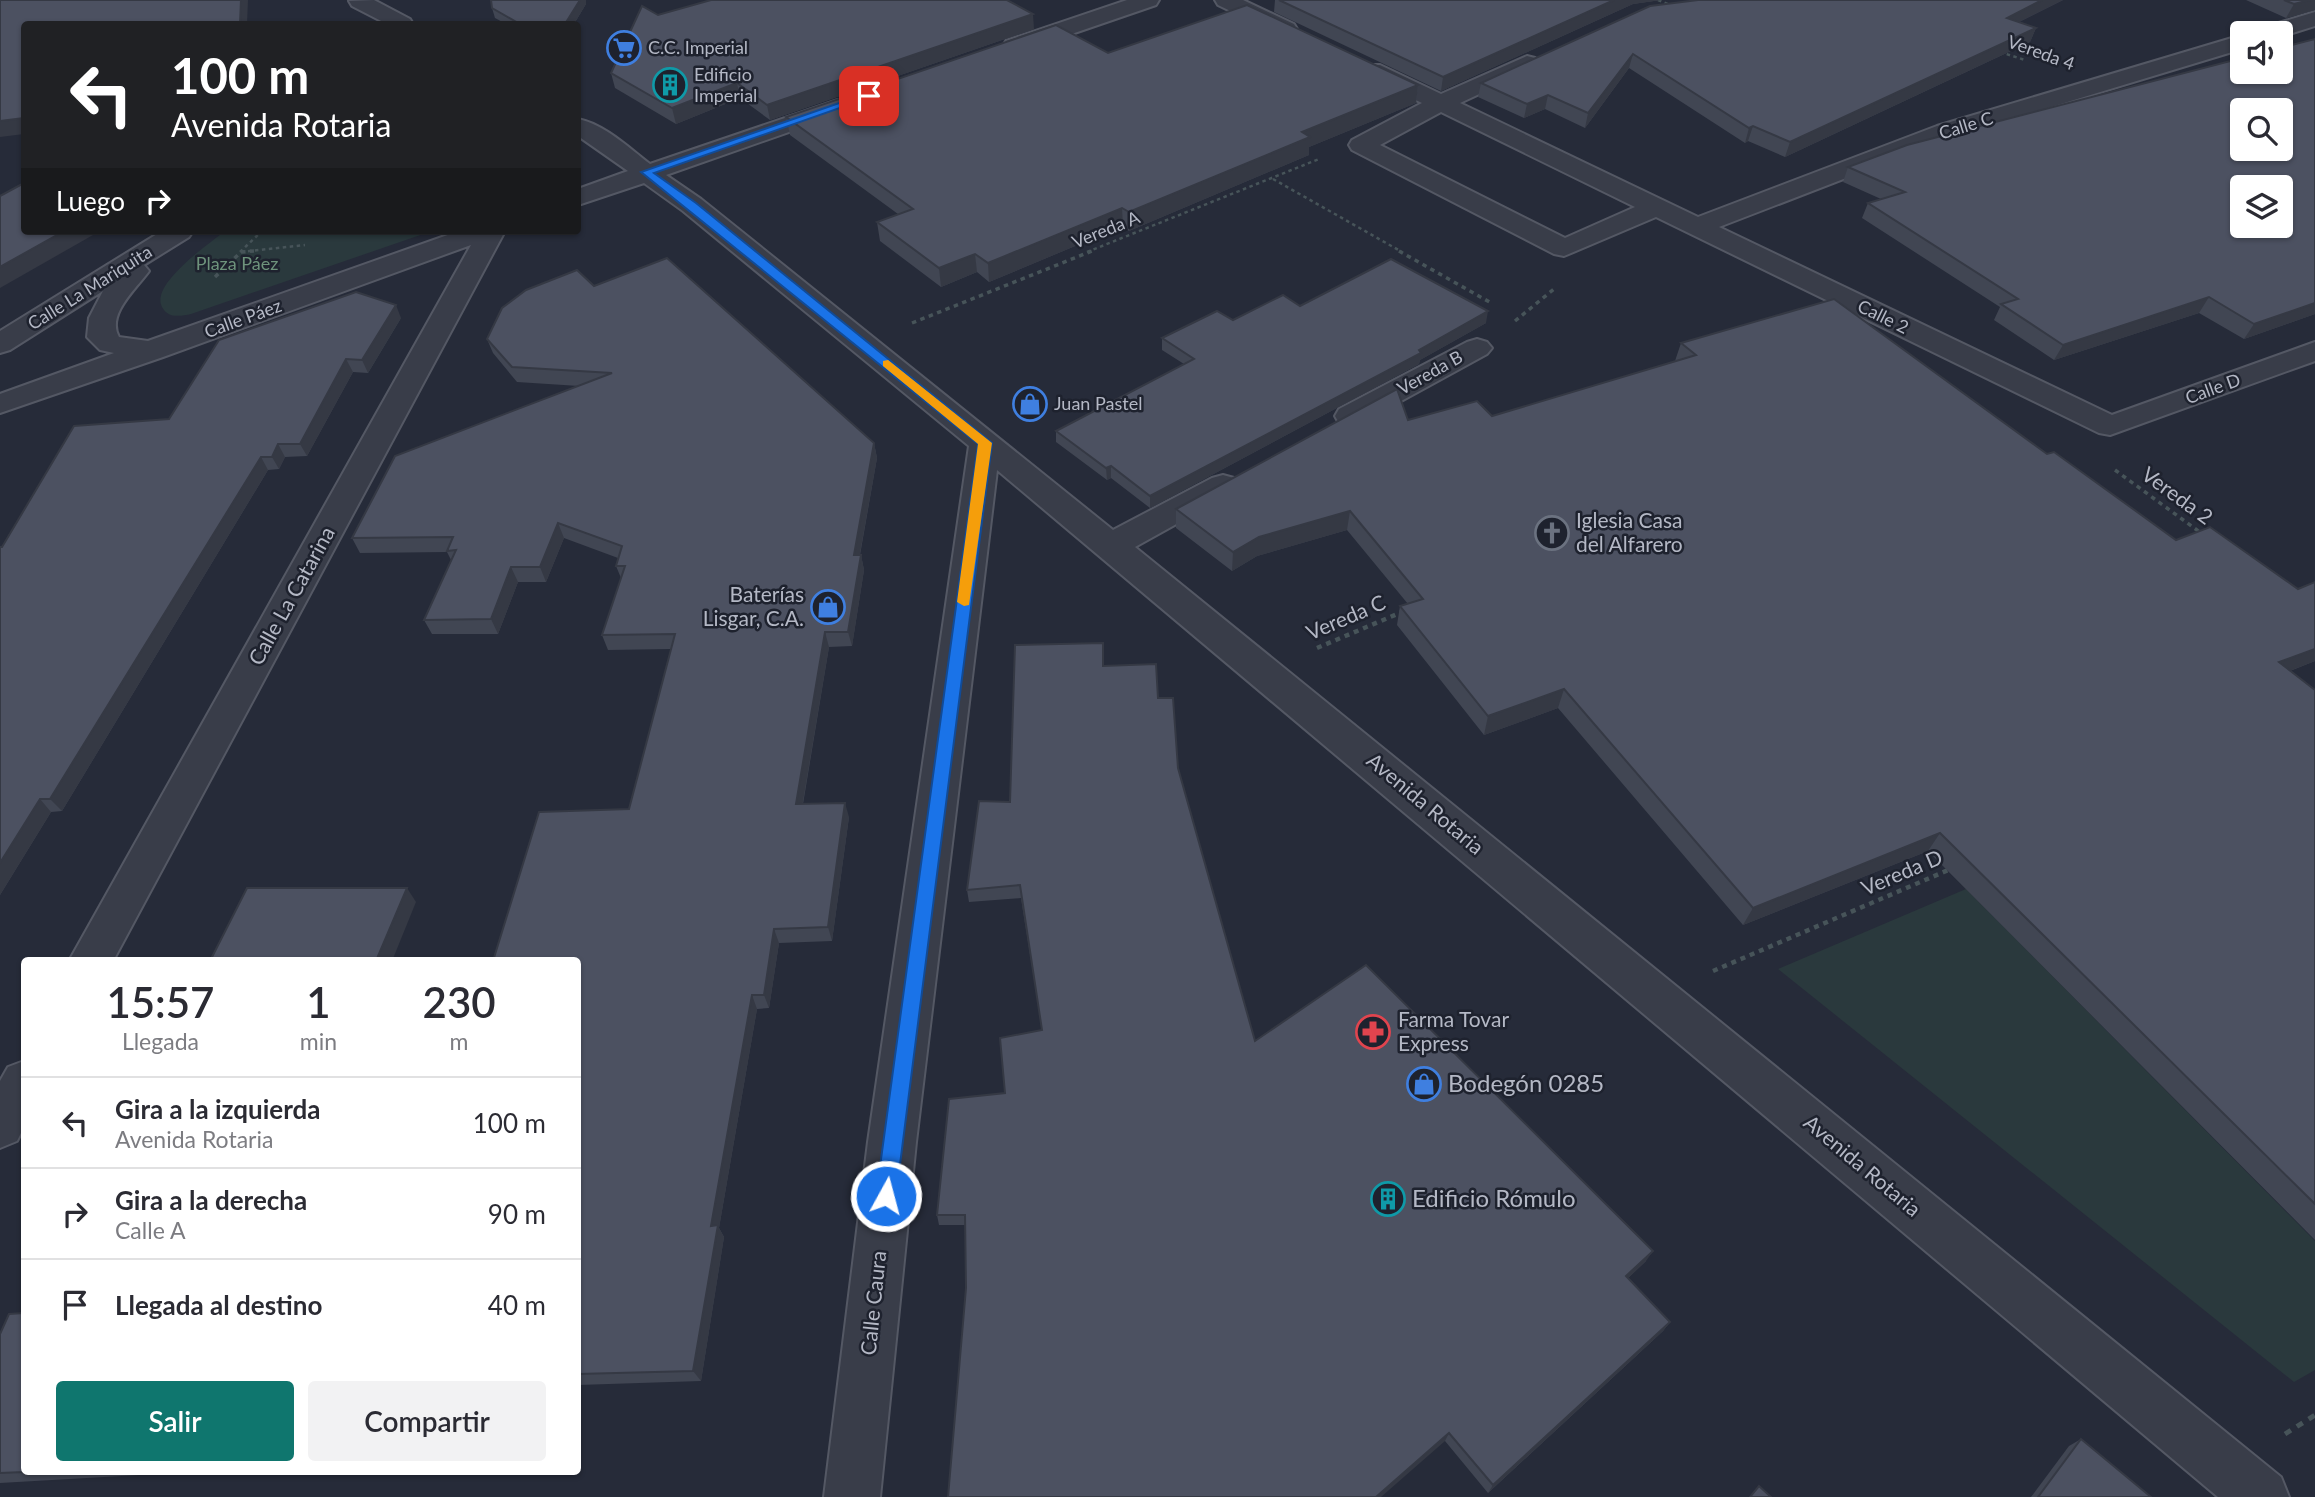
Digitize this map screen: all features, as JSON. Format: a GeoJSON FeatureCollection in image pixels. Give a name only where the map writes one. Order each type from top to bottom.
{"type":"FeatureCollection","features":[{"type":"Feature","properties":{"kind":"street"},"geometry":{"type":"LineString","coordinates":[[355,21],[360,0],[397,21]]}},
{"type":"Feature","properties":{"kind":"street"},"geometry":{"type":"LineString","coordinates":[[992,54],[1148,0]]}},
{"type":"Feature","properties":{"kind":"street"},"geometry":{"type":"LineString","coordinates":[[1226,0],[1315,43]]}},
{"type":"Feature","properties":{"kind":"street"},"geometry":{"type":"LineString","coordinates":[[2293,26],[2315,19]]}},
{"type":"Feature","properties":{"kind":"street","name":"Calle C"},"geometry":{"type":"LineString","coordinates":[[1697,227],[1800,185],[1946,131],[2230,46]]}},
{"type":"Feature","properties":{"kind":"street"},"geometry":{"type":"LineString","coordinates":[[1362,145],[1441,103],[1541,57]]}},
{"type":"Feature","properties":{"kind":"street","name":"Calle 2"},"geometry":{"type":"LineString","coordinates":[[1352,61],[2110,426]]}},
{"type":"Feature","properties":{"kind":"street"},"geometry":{"type":"LineString","coordinates":[[581,196],[863,98]]}},
{"type":"Feature","properties":{"kind":"street","name":"Avenida Rotaria"},"geometry":{"type":"LineString","coordinates":[[581,128],[692,205],[1111,545],[2261,1497]]}},
{"type":"Feature","properties":{"kind":"street"},"geometry":{"type":"LineString","coordinates":[[1362,145],[1564,248],[1657,208]]}},
{"type":"Feature","properties":{"kind":"street","name":"Calle Páez"},"geometry":{"type":"LineString","coordinates":[[0,404],[473,235]]}},
{"type":"Feature","properties":{"kind":"street","name":"Calle La Catarina"},"geometry":{"type":"LineString","coordinates":[[93,957],[490,235]]}},
{"type":"Feature","properties":{"kind":"street"},"geometry":{"type":"LineString","coordinates":[[153,351],[110,344],[102,337],[102,315],[110,301],[169,239]]}},
{"type":"Feature","properties":{"kind":"street","name":"Calle La Mariquita"},"geometry":{"type":"LineString","coordinates":[[0,344],[169,239]]}},
{"type":"Feature","properties":{"kind":"street","name":"Vereda B"},"geometry":{"type":"LineString","coordinates":[[1331,427],[1477,348]]}},
{"type":"Feature","properties":{"kind":"street","name":"Calle D"},"geometry":{"type":"LineString","coordinates":[[2110,426],[2315,351]]}},
{"type":"Feature","properties":{"kind":"street","name":"Calle Caura"},"geometry":{"type":"LineString","coordinates":[[852,1497],[892,1142],[985,443]]}},
{"type":"Feature","properties":{"kind":"street"},"geometry":{"type":"LineString","coordinates":[[1111,545],[1245,473]]}},
{"type":"Feature","properties":{"kind":"street"},"geometry":{"type":"LineString","coordinates":[[0,1126],[21,1088]]}},
{"type":"Feature","properties":{"kind":"path"},"geometry":{"type":"LineString","coordinates":[[1658,0],[1676,7]]}},
{"type":"Feature","properties":{"kind":"path","name":"Vereda 4"},"geometry":{"type":"LineString","coordinates":[[1997,50],[2097,87]]}},
{"type":"Feature","properties":{"kind":"path","name":"Vereda A"},"geometry":{"type":"LineString","coordinates":[[862,343],[1272,178],[1362,145]]}},
{"type":"Feature","properties":{"kind":"path"},"geometry":{"type":"LineString","coordinates":[[1272,178],[1495,305]]}},
{"type":"Feature","properties":{"kind":"path"},"geometry":{"type":"LineString","coordinates":[[1107,232],[1118,240]]}},
{"type":"Feature","properties":{"kind":"path","name":"Vereda B"},"geometry":{"type":"LineString","coordinates":[[1477,348],[1545,299],[1558,285],[1565,265],[1564,248]]}},
{"type":"Feature","properties":{"kind":"path","name":"Vereda 2"},"geometry":{"type":"LineString","coordinates":[[2108,464],[2205,536]]}},
{"type":"Feature","properties":{"kind":"path","name":"Vereda C"},"geometry":{"type":"LineString","coordinates":[[1265,671],[1408,610]]}},
{"type":"Feature","properties":{"kind":"path","name":"Vereda D"},"geometry":{"type":"LineString","coordinates":[[1656,995],[1956,867]]}},
{"type":"Feature","properties":{"kind":"green space","name":"Plaza Páez"},"geometry":{"type":"Polygon","coordinates":[[[220,235],[420,235],[191,314],[175,316],[165,311],[161,298],[172,276],[220,235]]]}},
{"type":"Feature","properties":{"kind":"green space"},"geometry":{"type":"Polygon","coordinates":[[[1966,889],[2315,1241],[2315,1370],[2294,1382],[1778,969],[1966,889]]]}},
{"type":"Feature","properties":{"kind":"building"},"geometry":{"type":"Polygon","coordinates":[[[0,0],[241,0],[240,21],[21,21],[21,118],[0,121],[0,0]]]}},
{"type":"Feature","properties":{"kind":"building"},"geometry":{"type":"Polygon","coordinates":[[[491,0],[580,0],[567,21],[515,21],[492,8],[491,0]]]}},
{"type":"Feature","properties":{"kind":"building"},"geometry":{"type":"Polygon","coordinates":[[[711,0],[1007,0],[1033,14],[767,105],[737,83],[672,108],[611,73],[642,6],[658,15],[711,0]]]}},
{"type":"Feature","properties":{"kind":"building"},"geometry":{"type":"Polygon","coordinates":[[[1279,0],[1614,0],[1443,77],[1279,0]]]}},
{"type":"Feature","properties":{"kind":"building"},"geometry":{"type":"Polygon","coordinates":[[[1698,0],[2042,0],[2007,18],[2036,28],[1790,142],[1753,126],[1749,128],[1633,54],[1588,113],[1548,95],[1527,104],[1481,83],[1650,6],[1698,0]]]}},
{"type":"Feature","properties":{"kind":"building"},"geometry":{"type":"Polygon","coordinates":[[[2284,0],[2310,0],[2294,4],[2284,0]]]}},
{"type":"Feature","properties":{"kind":"building"},"geometry":{"type":"Polygon","coordinates":[[[1247,5],[1418,85],[1302,132],[1310,137],[1129,212],[1122,208],[988,263],[975,254],[939,268],[877,222],[913,209],[786,117],[1056,25],[1108,53],[1247,5]]]}},
{"type":"Feature","properties":{"kind":"building"},"geometry":{"type":"Polygon","coordinates":[[[2315,39],[2315,303],[2254,324],[2209,297],[2063,345],[2001,304],[2018,299],[1868,203],[1905,192],[1848,167],[1907,145],[2230,61],[2230,84],[2293,84],[2293,45],[2315,39]]]}},
{"type":"Feature","properties":{"kind":"building"},"geometry":{"type":"Polygon","coordinates":[[[21,185],[21,235],[57,235],[0,267],[0,196],[21,185]]]}},
{"type":"Feature","properties":{"kind":"building"},"geometry":{"type":"Polygon","coordinates":[[[667,258],[874,443],[854,555],[861,555],[848,632],[825,632],[796,804],[845,803],[828,927],[774,929],[764,995],[752,995],[711,1226],[718,1225],[693,1371],[581,1374],[581,957],[494,957],[539,812],[629,809],[675,634],[602,635],[625,566],[616,566],[622,546],[558,523],[540,567],[511,567],[491,619],[424,620],[456,550],[447,551],[453,537],[352,538],[395,456],[612,373],[512,367],[487,339],[502,308],[526,290],[577,270],[594,286],[667,258]]]}},
{"type":"Feature","properties":{"kind":"building"},"geometry":{"type":"Polygon","coordinates":[[[1391,259],[1488,311],[1419,350],[1421,353],[1150,496],[1111,466],[1106,468],[1056,431],[1194,359],[1162,338],[1217,311],[1233,320],[1283,295],[1300,306],[1391,259]]]}},
{"type":"Feature","properties":{"kind":"building"},"geometry":{"type":"Polygon","coordinates":[[[356,292],[396,305],[362,360],[346,359],[300,444],[278,444],[272,457],[261,457],[50,799],[40,799],[0,863],[0,547],[74,426],[169,419],[219,340],[356,292]]]}},
{"type":"Feature","properties":{"kind":"building"},"geometry":{"type":"Polygon","coordinates":[[[1834,299],[2047,454],[2054,452],[2176,540],[2210,527],[2298,589],[2315,582],[2315,649],[2279,662],[2315,690],[2315,1204],[1940,833],[1753,908],[1564,689],[1488,716],[1400,606],[1423,599],[1350,511],[1259,537],[1233,552],[1176,509],[1397,389],[1408,420],[1477,401],[1492,416],[1696,355],[1681,343],[1834,299]]]}},
{"type":"Feature","properties":{"kind":"building"},"geometry":{"type":"Polygon","coordinates":[[[1103,643],[1103,666],[1156,664],[1158,698],[1173,698],[1178,768],[1255,1041],[1366,965],[1653,1251],[1626,1276],[1670,1322],[1493,1485],[1449,1433],[1376,1497],[948,1497],[966,1288],[965,1215],[937,1215],[949,1099],[1005,1093],[1000,1038],[1042,1030],[1020,885],[967,890],[979,801],[1010,802],[1015,645],[1103,643]]]}},
{"type":"Feature","properties":{"kind":"building"},"geometry":{"type":"Polygon","coordinates":[[[247,888],[407,888],[378,957],[212,957],[247,888]]]}},
{"type":"Feature","properties":{"kind":"building"},"geometry":{"type":"Polygon","coordinates":[[[21,1313],[21,1472],[0,1473],[0,1334],[9,1314],[21,1313]]]}},
{"type":"Feature","properties":{"kind":"building"},"geometry":{"type":"Polygon","coordinates":[[[2081,1439],[2151,1497],[2038,1497],[2081,1439]]]}},
{"type":"Feature","properties":{"kind":"building"},"geometry":{"type":"Polygon","coordinates":[[[1759,1486],[1771,1497],[1750,1497],[1759,1486]]]}},
{"type":"Feature","properties":{"kind":"slow traffic"},"geometry":{"type":"LineString","coordinates":[[888,363],[985,443],[964,602]]}},
{"type":"Feature","properties":{"kind":"place","name":"C.C. Imperial"},"geometry":{"type":"Point","coordinates":[624,48]}},
{"type":"Feature","properties":{"kind":"place","name":"Edificio Imperial"},"geometry":{"type":"Point","coordinates":[670,85]}},
{"type":"Feature","properties":{"kind":"place","name":"Juan Pastel"},"geometry":{"type":"Point","coordinates":[1030,404]}},
{"type":"Feature","properties":{"kind":"place","name":"Iglesia Casa del Alfarero"},"geometry":{"type":"Point","coordinates":[1552,533]}},
{"type":"Feature","properties":{"kind":"place","name":"Baterías Lisgar, C.A."},"geometry":{"type":"Point","coordinates":[828,607]}},
{"type":"Feature","properties":{"kind":"place","name":"Farma Tovar Express"},"geometry":{"type":"Point","coordinates":[1373,1032]}},
{"type":"Feature","properties":{"kind":"place","name":"Bodegón 0285"},"geometry":{"type":"Point","coordinates":[1424,1084]}},
{"type":"Feature","properties":{"kind":"place","name":"Edificio Rómulo"},"geometry":{"type":"Point","coordinates":[1388,1199]}},
{"type":"Feature","properties":{"kind":"route"},"geometry":{"type":"LineString","coordinates":[[869,96],[646,172],[692,205],[985,443],[886,1196]]}}]}
